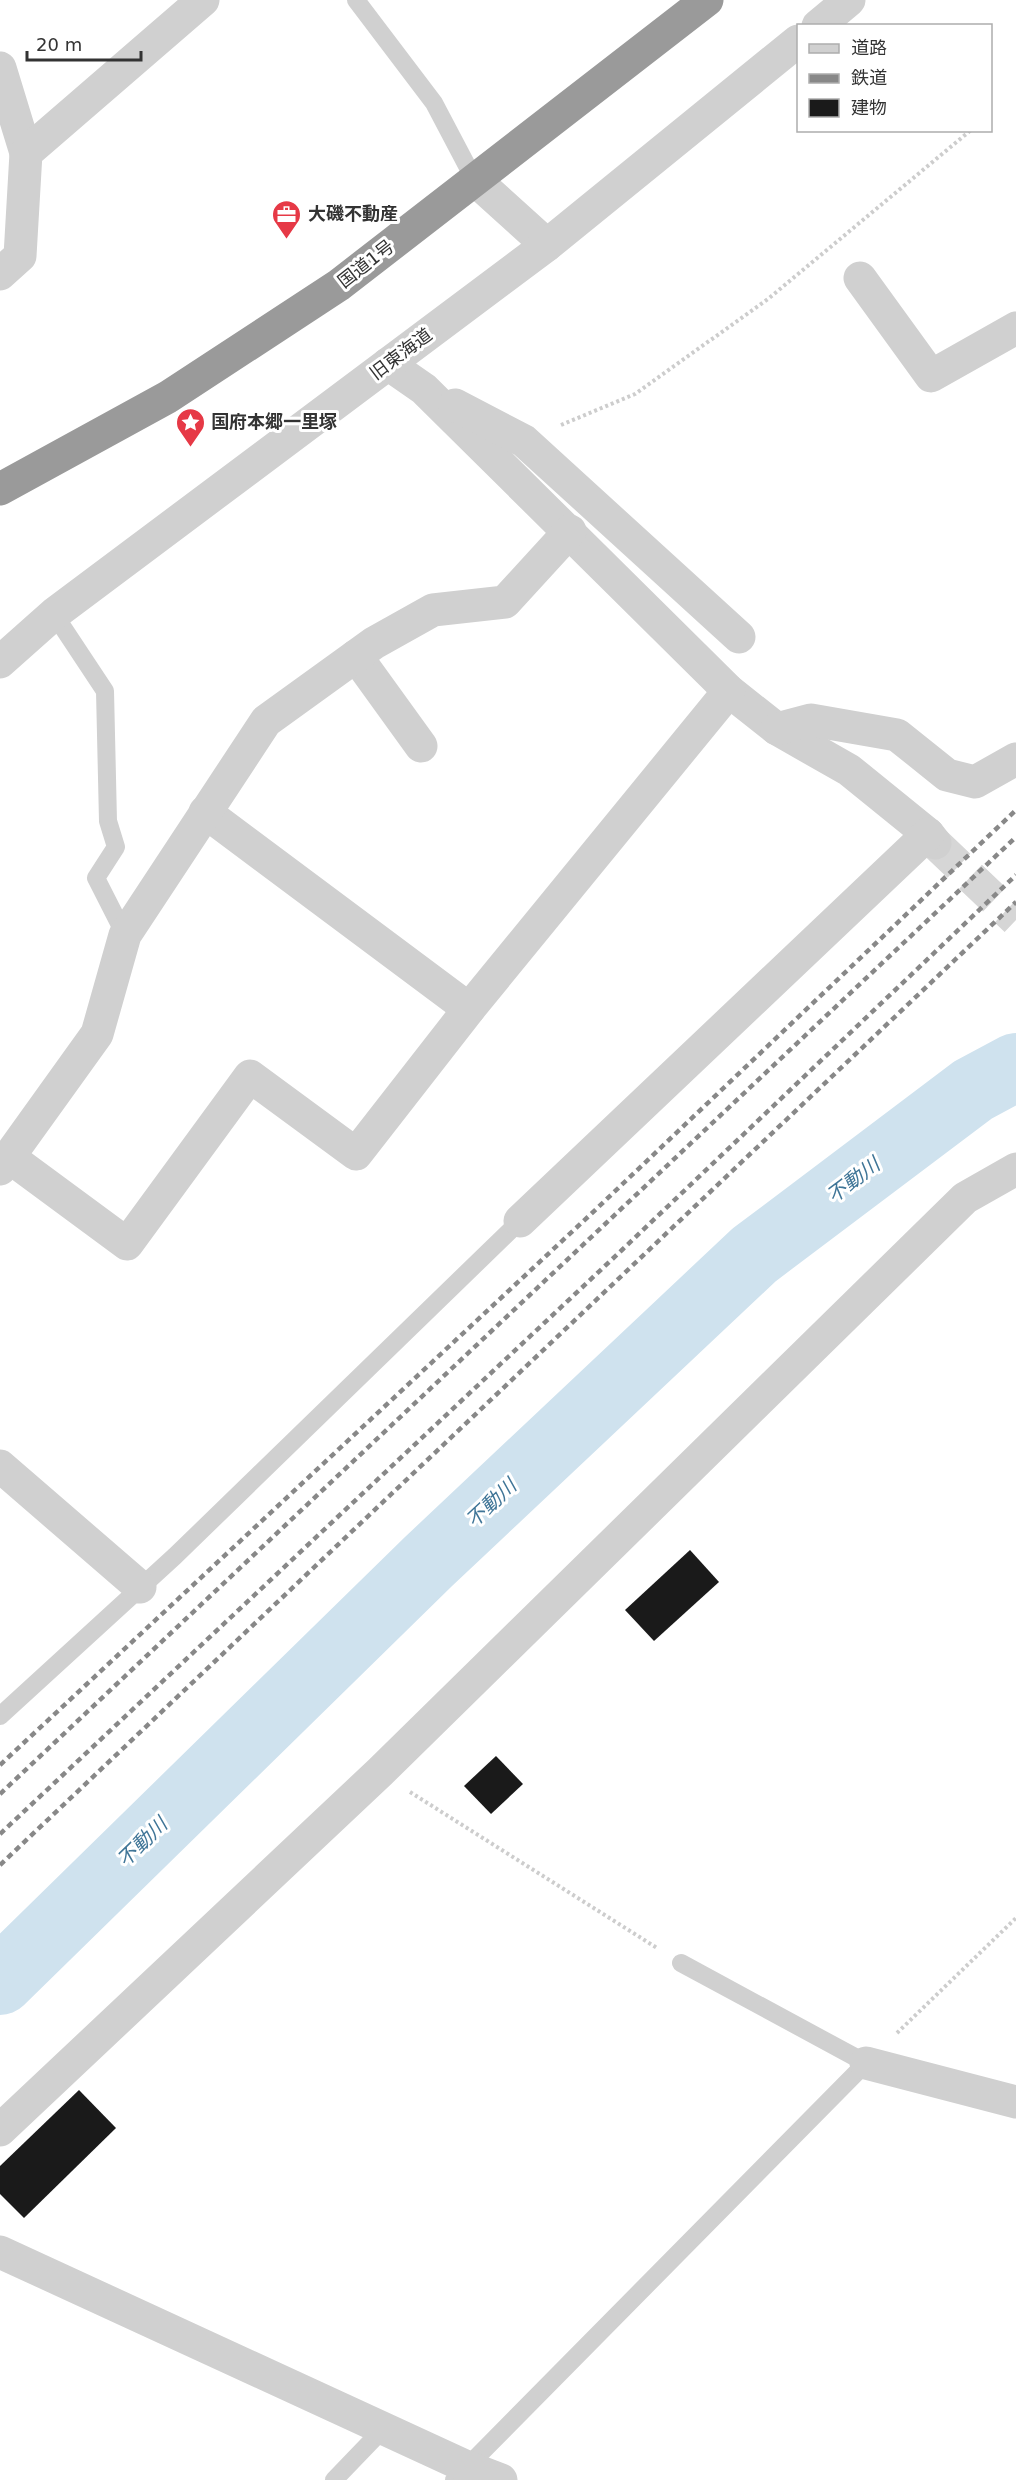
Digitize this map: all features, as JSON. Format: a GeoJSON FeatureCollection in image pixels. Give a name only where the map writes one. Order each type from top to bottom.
{"type":"FeatureCollection","features":[{"type":"Feature","properties":{"kind":"highway","name":"国道1号"},"geometry":{"type":"LineString","coordinates":[[0,489],[168,397],[339,285],[707,0]]}},
{"type":"Feature","properties":{"kind":"street"},"geometry":{"type":"LineString","coordinates":[[27,153],[203,0]]}},
{"type":"Feature","properties":{"kind":"street"},"geometry":{"type":"LineString","coordinates":[[820,24],[849,0]]}},
{"type":"Feature","properties":{"kind":"street","name":"旧東海道"},"geometry":{"type":"LineString","coordinates":[[0,662],[54,614],[547,245],[797,42]]}},
{"type":"Feature","properties":{"kind":"street"},"geometry":{"type":"LineString","coordinates":[[0,68],[27,153],[20,256],[0,274]]}},
{"type":"Feature","properties":{"kind":"street"},"geometry":{"type":"LineString","coordinates":[[474,179],[547,245]]}},
{"type":"Feature","properties":{"kind":"street"},"geometry":{"type":"LineString","coordinates":[[861,278],[931,376],[1016,328]]}},
{"type":"Feature","properties":{"kind":"street"},"geometry":{"type":"LineString","coordinates":[[388,364],[424,389],[524,441],[739,637]]}},
{"type":"Feature","properties":{"kind":"street"},"geometry":{"type":"LineString","coordinates":[[424,389],[570,531],[729,691],[777,729],[849,770],[932,838],[520,1221]]}},
{"type":"Feature","properties":{"kind":"street"},"geometry":{"type":"LineString","coordinates":[[570,531],[505,602],[433,610],[374,643],[266,721],[125,935],[97,1034],[4,1163],[127,1244],[250,1076],[356,1154],[469,1009],[729,691]]}},
{"type":"Feature","properties":{"kind":"street"},"geometry":{"type":"LineString","coordinates":[[356,656],[422,746]]}},
{"type":"Feature","properties":{"kind":"street"},"geometry":{"type":"LineString","coordinates":[[777,729],[810,720],[897,735],[947,775],[975,782],[1016,759]]}},
{"type":"Feature","properties":{"kind":"street"},"geometry":{"type":"LineString","coordinates":[[205,812],[469,1009]]}},
{"type":"Feature","properties":{"kind":"street"},"geometry":{"type":"LineString","coordinates":[[0,2130],[380,1772],[965,1198],[1016,1169]]}},
{"type":"Feature","properties":{"kind":"street"},"geometry":{"type":"LineString","coordinates":[[0,1466],[140,1587]]}},
{"type":"Feature","properties":{"kind":"street"},"geometry":{"type":"LineString","coordinates":[[866,2063],[1016,2102]]}},
{"type":"Feature","properties":{"kind":"street"},"geometry":{"type":"LineString","coordinates":[[0,2252],[384,2428],[460,2473],[501,2480]]}},
{"type":"Feature","properties":{"kind":"lane"},"geometry":{"type":"LineString","coordinates":[[356,0],[434,103],[474,179]]}},
{"type":"Feature","properties":{"kind":"lane"},"geometry":{"type":"LineString","coordinates":[[54,614],[105,691],[108,821],[117,847],[96,878],[125,935]]}},
{"type":"Feature","properties":{"kind":"lane"},"geometry":{"type":"LineString","coordinates":[[0,1716],[140,1587],[520,1221]]}},
{"type":"Feature","properties":{"kind":"lane"},"geometry":{"type":"LineString","coordinates":[[460,2473],[866,2063],[681,1963]]}},
{"type":"Feature","properties":{"kind":"lane"},"geometry":{"type":"LineString","coordinates":[[334,2480],[384,2428]]}},
{"type":"Feature","properties":{"kind":"path"},"geometry":{"type":"LineString","coordinates":[[524,441],[635,394],[768,299],[970,132]]}},
{"type":"Feature","properties":{"kind":"path"},"geometry":{"type":"LineString","coordinates":[[380,1772],[681,1963]]}},
{"type":"Feature","properties":{"kind":"path"},"geometry":{"type":"LineString","coordinates":[[866,2063],[1016,1918]]}},
{"type":"Feature","properties":{"kind":"building"},"geometry":{"type":"Polygon","coordinates":[[[690,1550],[719,1582],[654,1641],[625,1610],[690,1550]]]}},
{"type":"Feature","properties":{"kind":"building"},"geometry":{"type":"Polygon","coordinates":[[[496,1756],[523,1784],[491,1814],[464,1786],[496,1756]]]}},
{"type":"Feature","properties":{"kind":"building"},"geometry":{"type":"Polygon","coordinates":[[[79,2090],[116,2128],[24,2218],[0,2194],[0,2166],[79,2090]]]}},
{"type":"Feature","properties":{"kind":"waterway","name":"不動川"},"geometry":{"type":"LineString","coordinates":[[0,1981],[428,1562],[754,1255],[973,1090],[1016,1067]]}},
{"type":"Feature","properties":{"kind":"tunnel"},"geometry":{"type":"LineString","coordinates":[[935,843],[1016,920]]}},
{"type":"Feature","properties":{"kind":"railway"},"geometry":{"type":"LineString","coordinates":[[0,1765],[591,1214],[1016,810]]}},
{"type":"Feature","properties":{"kind":"railway"},"geometry":{"type":"LineString","coordinates":[[0,1794],[1016,837]]}},
{"type":"Feature","properties":{"kind":"railway"},"geometry":{"type":"LineString","coordinates":[[0,1834],[623,1249],[1016,875]]}},
{"type":"Feature","properties":{"kind":"railway"},"geometry":{"type":"LineString","coordinates":[[0,1865],[1016,902]]}},
{"type":"Feature","properties":{"kind":"place","name":"大磯不動産"},"geometry":{"type":"Point","coordinates":[287,240]}},
{"type":"Feature","properties":{"kind":"place","name":"国府本郷一里塚"},"geometry":{"type":"Point","coordinates":[190,448]}}]}
